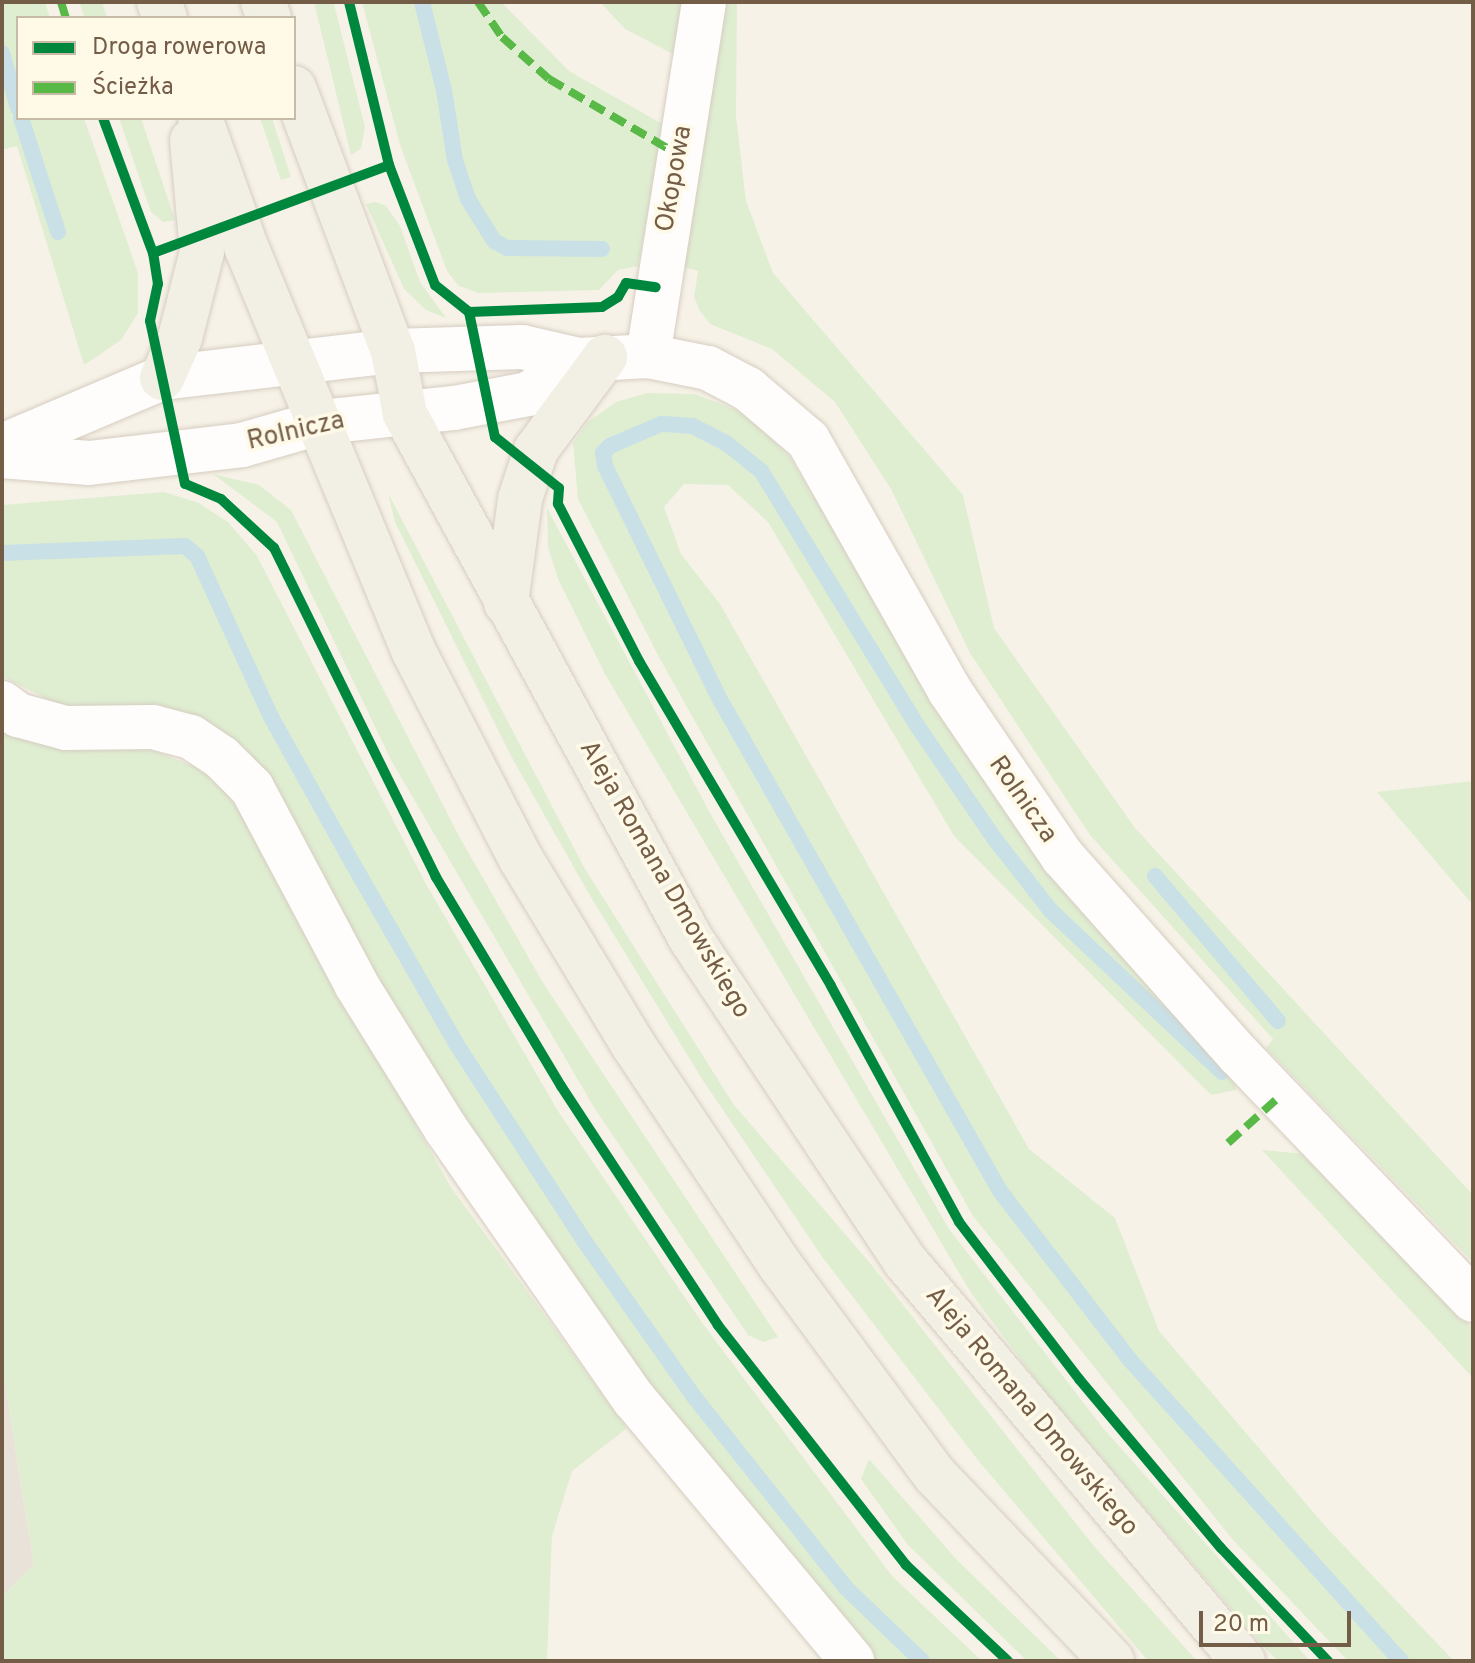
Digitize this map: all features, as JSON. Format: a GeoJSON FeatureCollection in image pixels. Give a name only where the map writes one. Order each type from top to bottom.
{"type":"FeatureCollection","features":[{"type":"Feature","properties":{"kind":"main road","name":"Aleja Romana Dmowskiego"},"geometry":{"type":"LineString","coordinates":[[296,93],[393,351],[405,414],[691,939],[905,1261],[1243,1661]]}},
{"type":"Feature","properties":{"kind":"main road"},"geometry":{"type":"LineString","coordinates":[[162,378],[188,313],[202,252],[190,120]]}},
{"type":"Feature","properties":{"kind":"main road"},"geometry":{"type":"LineString","coordinates":[[201,120],[247,249],[322,422],[413,650],[521,859],[632,1043],[780,1265],[935,1475],[1112,1661]]}},
{"type":"Feature","properties":{"kind":"main road"},"geometry":{"type":"LineString","coordinates":[[506,603],[520,499],[536,450],[592,358]]}},
{"type":"Feature","properties":{"kind":"street","name":"Okopowa"},"geometry":{"type":"LineString","coordinates":[[648,356],[704,2]]}},
{"type":"Feature","properties":{"kind":"street","name":"Rolnicza"},"geometry":{"type":"LineString","coordinates":[[2,446],[162,378],[393,351],[522,347],[592,358],[648,356],[708,368],[780,411],[808,440],[957,703],[1063,857],[1239,1055],[1473,1300]]}},
{"type":"Feature","properties":{"kind":"street","name":"Rolnicza"},"geometry":{"type":"LineString","coordinates":[[2,456],[89,463],[171,456],[242,445],[322,422],[405,414],[528,394],[592,358]]}},
{"type":"Feature","properties":{"kind":"street"},"geometry":{"type":"LineString","coordinates":[[2,703],[18,715],[66,728],[153,727],[191,737],[221,757],[252,788],[356,984],[446,1129],[634,1399],[852,1661]]}},
{"type":"Feature","properties":{"kind":"shaded area"},"geometry":{"type":"Polygon","coordinates":[[[2,1364],[34,1565],[2,1597],[2,1364]]]}},
{"type":"Feature","properties":{"kind":"green space"},"geometry":{"type":"Polygon","coordinates":[[[2,2],[45,2],[49,16],[16,16],[16,120],[85,120],[138,273],[138,313],[121,340],[84,365],[17,146],[2,150],[2,2]]]}},
{"type":"Feature","properties":{"kind":"green space"},"geometry":{"type":"Polygon","coordinates":[[[79,2],[102,2],[106,16],[84,16],[79,2]]]}},
{"type":"Feature","properties":{"kind":"green space"},"geometry":{"type":"Polygon","coordinates":[[[314,2],[334,4],[365,127],[361,149],[351,155],[314,2]]]}},
{"type":"Feature","properties":{"kind":"green space"},"geometry":{"type":"Polygon","coordinates":[[[362,2],[501,2],[569,71],[664,125],[638,266],[618,270],[599,290],[478,293],[459,286],[447,271],[400,145],[362,2]]]}},
{"type":"Feature","properties":{"kind":"green space"},"geometry":{"type":"Polygon","coordinates":[[[600,2],[683,2],[675,55],[625,29],[600,2]]]}},
{"type":"Feature","properties":{"kind":"green space"},"geometry":{"type":"Polygon","coordinates":[[[715,2],[737,2],[736,116],[746,201],[773,273],[963,495],[994,628],[1135,828],[1473,1195],[1473,1262],[1266,1048],[1273,1039],[1090,835],[970,653],[891,489],[835,402],[772,349],[710,324],[700,311],[694,297],[698,271],[681,266],[715,2]]]}},
{"type":"Feature","properties":{"kind":"green space"},"geometry":{"type":"Polygon","coordinates":[[[120,120],[142,120],[175,220],[163,222],[151,212],[120,120]]]}},
{"type":"Feature","properties":{"kind":"green space"},"geometry":{"type":"Polygon","coordinates":[[[261,120],[273,120],[291,177],[281,180],[261,120]]]}},
{"type":"Feature","properties":{"kind":"green space"},"geometry":{"type":"Polygon","coordinates":[[[376,202],[386,206],[400,226],[420,282],[446,318],[426,310],[404,289],[366,204],[376,202]]]}},
{"type":"Feature","properties":{"kind":"green space"},"geometry":{"type":"Polygon","coordinates":[[[647,393],[695,394],[746,414],[789,456],[951,724],[1235,1071],[1236,1090],[1211,1095],[954,836],[768,522],[728,485],[684,484],[664,507],[681,554],[720,604],[1029,1149],[1115,1218],[1159,1331],[1326,1527],[1454,1661],[1348,1661],[1233,1540],[973,1216],[660,659],[578,499],[573,443],[588,422],[616,402],[647,393]]]}},
{"type":"Feature","properties":{"kind":"green space"},"geometry":{"type":"Polygon","coordinates":[[[213,474],[259,485],[291,510],[460,838],[545,986],[778,1337],[763,1342],[748,1335],[595,1109],[391,760],[277,522],[213,474]]]}},
{"type":"Feature","properties":{"kind":"green space"},"geometry":{"type":"Polygon","coordinates":[[[164,492],[199,503],[229,523],[257,556],[426,884],[558,1111],[703,1324],[892,1576],[982,1661],[865,1661],[554,1272],[318,878],[278,796],[98,710],[59,705],[2,676],[2,505],[164,492]]]}},
{"type":"Feature","properties":{"kind":"green space"},"geometry":{"type":"Polygon","coordinates":[[[388,493],[585,869],[734,1105],[870,1263],[1093,1545],[1197,1661],[1148,1661],[977,1459],[823,1258],[702,1079],[589,894],[511,756],[395,522],[388,493]]]}},
{"type":"Feature","properties":{"kind":"green space"},"geometry":{"type":"Polygon","coordinates":[[[547,508],[710,813],[949,1229],[1103,1428],[1310,1661],[1278,1661],[1262,1645],[1041,1387],[971,1293],[605,674],[558,579],[548,547],[547,508]]]}},
{"type":"Feature","properties":{"kind":"green space"},"geometry":{"type":"Polygon","coordinates":[[[2,725],[33,742],[70,750],[144,747],[208,772],[240,810],[450,1186],[627,1428],[572,1471],[552,1536],[547,1661],[2,1661],[2,1597],[34,1564],[2,1364],[2,725]]]}},
{"type":"Feature","properties":{"kind":"green space"},"geometry":{"type":"Polygon","coordinates":[[[1473,781],[1473,905],[1377,792],[1473,781]]]}},
{"type":"Feature","properties":{"kind":"green space"},"geometry":{"type":"Polygon","coordinates":[[[1262,1150],[1305,1154],[1473,1329],[1473,1378],[1262,1150]]]}},
{"type":"Feature","properties":{"kind":"green space"},"geometry":{"type":"Polygon","coordinates":[[[869,1459],[957,1560],[1061,1661],[1027,1661],[908,1545],[861,1479],[869,1459]]]}},
{"type":"Feature","properties":{"kind":"waterway"},"geometry":{"type":"LineString","coordinates":[[422,2],[444,90],[455,160],[468,199],[494,241],[507,248],[602,249]]}},
{"type":"Feature","properties":{"kind":"waterway"},"geometry":{"type":"LineString","coordinates":[[2,53],[16,101]]}},
{"type":"Feature","properties":{"kind":"waterway"},"geometry":{"type":"LineString","coordinates":[[22,120],[58,232]]}},
{"type":"Feature","properties":{"kind":"waterway"},"geometry":{"type":"LineString","coordinates":[[1222,1072],[1051,911],[994,838],[918,727],[761,471],[726,443],[692,426],[661,424],[610,446],[603,453],[605,466],[718,696],[1000,1191],[1130,1360],[1401,1661]]}},
{"type":"Feature","properties":{"kind":"waterway"},"geometry":{"type":"LineString","coordinates":[[2,553],[185,546],[197,556],[270,715],[353,864],[457,1045],[587,1245],[695,1398],[846,1588],[922,1661]]}},
{"type":"Feature","properties":{"kind":"waterway"},"geometry":{"type":"LineString","coordinates":[[1155,876],[1278,1021]]}},
{"type":"Feature","properties":{"kind":"marked path"},"geometry":{"type":"LineString","coordinates":[[61,2],[65,16]]}},
{"type":"Feature","properties":{"kind":"marked path"},"geometry":{"type":"LineString","coordinates":[[478,2],[502,37],[549,79],[679,155]]}},
{"type":"Feature","properties":{"kind":"marked path"},"geometry":{"type":"LineString","coordinates":[[1228,1143],[1279,1097]]}},
{"type":"Feature","properties":{"kind":"cycle path"},"geometry":{"type":"LineString","coordinates":[[349,2],[389,165]]}},
{"type":"Feature","properties":{"kind":"cycle path"},"geometry":{"type":"LineString","coordinates":[[104,120],[153,253]]}},
{"type":"Feature","properties":{"kind":"cycle path"},"geometry":{"type":"LineString","coordinates":[[1008,1661],[906,1565],[718,1325],[561,1086],[436,877],[274,548],[221,499],[185,484],[150,321],[158,284],[153,253],[389,165],[435,285],[469,312],[495,437],[559,488],[558,504],[639,661],[831,986],[959,1222],[1079,1379],[1221,1548],[1328,1661]]}},
{"type":"Feature","properties":{"kind":"cycle path"},"geometry":{"type":"LineString","coordinates":[[469,312],[602,307],[618,297],[626,283],[656,287]]}}]}
